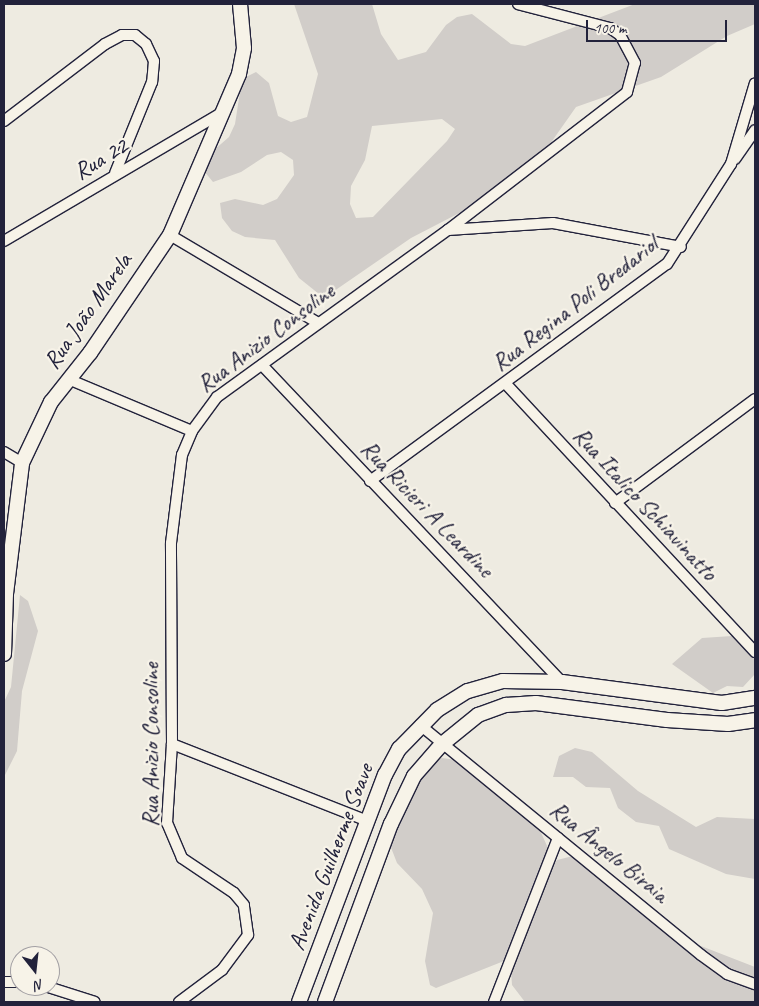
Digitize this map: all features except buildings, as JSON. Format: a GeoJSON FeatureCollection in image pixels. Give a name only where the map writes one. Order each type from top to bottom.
{"type":"FeatureCollection","features":[{"type":"Feature","properties":{"kind":"street","name":"Rua João Marela"},"geometry":{"type":"LineString","coordinates":[[4,654],[6,594],[22,463],[51,402],[170,235],[220,114],[240,74],[244,48],[240,4]]}},
{"type":"Feature","properties":{"kind":"street","name":"Rua Anizio Consoline"},"geometry":{"type":"LineString","coordinates":[[179,1002],[239,953],[248,935],[244,905],[234,893],[182,858],[171,842],[167,823],[172,744],[170,543],[174,491],[192,431],[217,397],[448,230],[616,103],[633,82],[633,53],[610,28],[518,4]]}},
{"type":"Feature","properties":{"kind":"street"},"geometry":{"type":"LineString","coordinates":[[4,121],[105,44],[122,35],[135,35],[146,44],[154,61],[152,82],[115,173]]}},
{"type":"Feature","properties":{"kind":"street","name":"Rua Regina Poli Bredariol"},"geometry":{"type":"LineString","coordinates":[[370,480],[506,384],[668,264],[681,247],[731,164],[745,110],[755,83]]}},
{"type":"Feature","properties":{"kind":"street"},"geometry":{"type":"LineString","coordinates":[[745,110],[755,115]]}},
{"type":"Feature","properties":{"kind":"street","name":"Rua 22"},"geometry":{"type":"LineString","coordinates":[[4,242],[115,173],[220,114]]}},
{"type":"Feature","properties":{"kind":"street"},"geometry":{"type":"LineString","coordinates":[[731,164],[755,130]]}},
{"type":"Feature","properties":{"kind":"street"},"geometry":{"type":"LineString","coordinates":[[448,230],[553,223],[681,247]]}},
{"type":"Feature","properties":{"kind":"street"},"geometry":{"type":"LineString","coordinates":[[170,235],[318,323]]}},
{"type":"Feature","properties":{"kind":"street","name":"Rua Ricieri A Leardine"},"geometry":{"type":"LineString","coordinates":[[262,365],[562,682]]}},
{"type":"Feature","properties":{"kind":"street"},"geometry":{"type":"LineString","coordinates":[[68,379],[192,431]]}},
{"type":"Feature","properties":{"kind":"street","name":"Rua Italico Schiavinatto"},"geometry":{"type":"LineString","coordinates":[[506,384],[755,652]]}},
{"type":"Feature","properties":{"kind":"street"},"geometry":{"type":"LineString","coordinates":[[615,502],[755,399]]}},
{"type":"Feature","properties":{"kind":"street"},"geometry":{"type":"LineString","coordinates":[[4,452],[22,463]]}},
{"type":"Feature","properties":{"kind":"street","name":"Avenida Guilherme Soave"},"geometry":{"type":"LineString","coordinates":[[300,1002],[364,820],[399,749],[420,725],[468,691],[503,681],[562,682],[722,703],[755,698]]}},
{"type":"Feature","properties":{"kind":"street","name":"Avenida Guilherme Soave"},"geometry":{"type":"LineString","coordinates":[[325,1002],[391,824],[414,776],[441,745],[478,715],[506,705],[536,703],[728,724],[755,720]]}},
{"type":"Feature","properties":{"kind":"street","name":"Rua Ângelo Biraia"},"geometry":{"type":"LineString","coordinates":[[420,725],[441,745],[714,965],[755,984]]}},
{"type":"Feature","properties":{"kind":"street"},"geometry":{"type":"LineString","coordinates":[[172,744],[364,820]]}},
{"type":"Feature","properties":{"kind":"street"},"geometry":{"type":"LineString","coordinates":[[494,1002],[558,838]]}},
{"type":"Feature","properties":{"kind":"street"},"geometry":{"type":"LineString","coordinates":[[60,991],[95,1002]]}},
{"type":"Feature","properties":{"kind":"shaded area"},"geometry":{"type":"Polygon","coordinates":[[[294,4],[372,4],[381,34],[398,60],[426,52],[446,25],[457,17],[472,14],[511,44],[525,46],[635,4],[755,4],[755,24],[727,36],[661,77],[576,107],[550,144],[467,209],[411,238],[324,298],[299,278],[275,240],[245,237],[232,231],[222,218],[220,203],[235,199],[263,205],[277,199],[294,175],[293,160],[281,152],[267,155],[241,172],[213,182],[204,171],[206,157],[229,137],[235,124],[242,79],[256,72],[269,83],[278,116],[291,122],[307,117],[318,74],[294,4]],[[442,119],[372,126],[365,160],[351,186],[350,204],[356,218],[373,217],[447,141],[455,129],[442,119]]]}},
{"type":"Feature","properties":{"kind":"shaded area"},"geometry":{"type":"Polygon","coordinates":[[[20,595],[28,601],[38,631],[22,691],[17,751],[4,777],[4,702],[11,687],[20,595]]]}},
{"type":"Feature","properties":{"kind":"shaded area"},"geometry":{"type":"Polygon","coordinates":[[[732,636],[755,649],[755,674],[743,687],[727,686],[713,693],[672,664],[702,638],[732,636]]]}},
{"type":"Feature","properties":{"kind":"shaded area"},"geometry":{"type":"Polygon","coordinates":[[[575,748],[592,752],[638,791],[696,827],[717,817],[755,819],[755,879],[726,874],[669,849],[659,826],[636,822],[618,808],[610,788],[586,787],[573,777],[553,777],[559,756],[575,748]]]}},
{"type":"Feature","properties":{"kind":"shaded area"},"geometry":{"type":"Polygon","coordinates":[[[442,758],[457,760],[533,815],[548,848],[504,961],[436,988],[430,985],[425,961],[433,913],[422,889],[397,863],[390,845],[391,827],[430,761],[442,758]]]}},
{"type":"Feature","properties":{"kind":"shaded area"},"geometry":{"type":"Polygon","coordinates":[[[573,856],[683,939],[755,967],[755,1002],[525,1002],[512,985],[511,971],[543,879],[557,860],[573,856]]]}}]}
